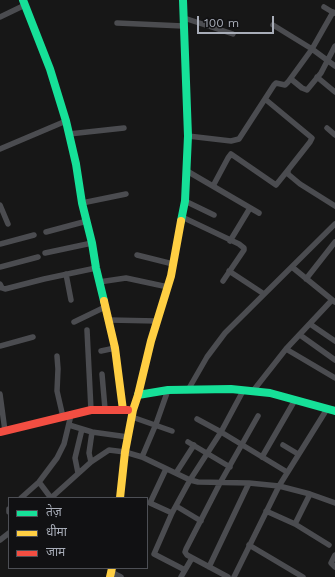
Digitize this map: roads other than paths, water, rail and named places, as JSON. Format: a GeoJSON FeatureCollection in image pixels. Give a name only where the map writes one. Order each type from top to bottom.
{"type":"FeatureCollection","features":[{"type":"Feature","properties":{"kind":"street"},"geometry":{"type":"LineString","coordinates":[[120,497],[125,452],[132,413],[157,321],[168,287],[185,201],[188,136],[183,0]]}},
{"type":"Feature","properties":{"kind":"street"},"geometry":{"type":"LineString","coordinates":[[0,17],[24,2],[50,69],[66,121],[99,282],[115,348],[123,410]]}},
{"type":"Feature","properties":{"kind":"street"},"geometry":{"type":"LineString","coordinates":[[188,136],[231,141],[239,139],[276,83],[285,84],[291,79],[312,49],[334,13],[324,7]]}},
{"type":"Feature","properties":{"kind":"street"},"geometry":{"type":"LineString","coordinates":[[117,23],[184,22],[233,34]]}},
{"type":"Feature","properties":{"kind":"street"},"geometry":{"type":"LineString","coordinates":[[273,25],[312,49],[335,66]]}},
{"type":"Feature","properties":{"kind":"street"},"geometry":{"type":"LineString","coordinates":[[291,79],[307,90],[328,60],[335,46]]}},
{"type":"Feature","properties":{"kind":"street"},"geometry":{"type":"LineString","coordinates":[[317,77],[335,92]]}},
{"type":"Feature","properties":{"kind":"street"},"geometry":{"type":"LineString","coordinates":[[213,186],[231,154],[276,185],[310,142],[312,138],[265,99]]}},
{"type":"Feature","properties":{"kind":"street"},"geometry":{"type":"LineString","coordinates":[[0,149],[66,121]]}},
{"type":"Feature","properties":{"kind":"street"},"geometry":{"type":"LineString","coordinates":[[69,134],[124,128]]}},
{"type":"Feature","properties":{"kind":"street"},"geometry":{"type":"LineString","coordinates":[[327,128],[335,135]]}},
{"type":"Feature","properties":{"kind":"street"},"geometry":{"type":"LineString","coordinates":[[288,170],[288,174],[300,184],[335,206]]}},
{"type":"Feature","properties":{"kind":"street"},"geometry":{"type":"LineString","coordinates":[[187,171],[259,213]]}},
{"type":"Feature","properties":{"kind":"street"},"geometry":{"type":"LineString","coordinates":[[82,203],[126,194]]}},
{"type":"Feature","properties":{"kind":"street"},"geometry":{"type":"LineString","coordinates":[[185,201],[214,215]]}},
{"type":"Feature","properties":{"kind":"street"},"geometry":{"type":"LineString","coordinates":[[0,205],[8,224]]}},
{"type":"Feature","properties":{"kind":"street"},"geometry":{"type":"LineString","coordinates":[[230,240],[250,208]]}},
{"type":"Feature","properties":{"kind":"street"},"geometry":{"type":"LineString","coordinates":[[182,217],[239,244],[244,248],[224,281]]}},
{"type":"Feature","properties":{"kind":"street"},"geometry":{"type":"LineString","coordinates":[[46,232],[87,222]]}},
{"type":"Feature","properties":{"kind":"street"},"geometry":{"type":"LineString","coordinates":[[188,390],[207,356],[224,333],[335,224]]}},
{"type":"Feature","properties":{"kind":"street"},"geometry":{"type":"LineString","coordinates":[[0,244],[34,235]]}},
{"type":"Feature","properties":{"kind":"street"},"geometry":{"type":"LineString","coordinates":[[306,279],[335,242]]}},
{"type":"Feature","properties":{"kind":"street"},"geometry":{"type":"LineString","coordinates":[[45,252],[92,243]]}},
{"type":"Feature","properties":{"kind":"street"},"geometry":{"type":"LineString","coordinates":[[137,255],[173,264]]}},
{"type":"Feature","properties":{"kind":"street"},"geometry":{"type":"LineString","coordinates":[[0,267],[38,257]]}},
{"type":"Feature","properties":{"kind":"street"},"geometry":{"type":"LineString","coordinates":[[254,391],[286,349],[333,301],[292,267]]}},
{"type":"Feature","properties":{"kind":"street"},"geometry":{"type":"LineString","coordinates":[[0,284],[2,288],[5,289],[44,278],[96,268]]}},
{"type":"Feature","properties":{"kind":"street"},"geometry":{"type":"LineString","coordinates":[[229,271],[264,294]]}},
{"type":"Feature","properties":{"kind":"street"},"geometry":{"type":"LineString","coordinates":[[66,274],[71,300]]}},
{"type":"Feature","properties":{"kind":"street"},"geometry":{"type":"LineString","coordinates":[[99,282],[126,278],[168,287]]}},
{"type":"Feature","properties":{"kind":"street"},"geometry":{"type":"LineString","coordinates":[[74,322],[105,307]]}},
{"type":"Feature","properties":{"kind":"street"},"geometry":{"type":"LineString","coordinates":[[109,320],[157,321]]}},
{"type":"Feature","properties":{"kind":"street"},"geometry":{"type":"LineString","coordinates":[[310,324],[335,341]]}},
{"type":"Feature","properties":{"kind":"street"},"geometry":{"type":"LineString","coordinates":[[87,330],[91,410]]}},
{"type":"Feature","properties":{"kind":"street"},"geometry":{"type":"LineString","coordinates":[[300,334],[335,360]]}},
{"type":"Feature","properties":{"kind":"street"},"geometry":{"type":"LineString","coordinates":[[0,346],[33,337]]}},
{"type":"Feature","properties":{"kind":"street"},"geometry":{"type":"LineString","coordinates":[[102,351],[115,348]]}},
{"type":"Feature","properties":{"kind":"street"},"geometry":{"type":"LineString","coordinates":[[286,349],[335,378]]}},
{"type":"Feature","properties":{"kind":"street"},"geometry":{"type":"LineString","coordinates":[[22,497],[38,482],[61,451],[69,425],[58,391],[57,356]]}},
{"type":"Feature","properties":{"kind":"street"},"geometry":{"type":"LineString","coordinates":[[102,374],[105,409]]}},
{"type":"Feature","properties":{"kind":"street"},"geometry":{"type":"LineString","coordinates":[[138,395],[168,390],[254,391],[270,393],[332,409],[298,454],[287,472],[234,577]]}},
{"type":"Feature","properties":{"kind":"street"},"geometry":{"type":"LineString","coordinates":[[142,457],[168,390]]}},
{"type":"Feature","properties":{"kind":"street"},"geometry":{"type":"LineString","coordinates":[[185,570],[154,554],[172,513],[190,480],[221,432],[243,391]]}},
{"type":"Feature","properties":{"kind":"street"},"geometry":{"type":"LineString","coordinates":[[0,394],[2,432],[91,410],[105,409],[123,410],[172,431]]}},
{"type":"Feature","properties":{"kind":"street"},"geometry":{"type":"LineString","coordinates":[[262,457],[294,400]]}},
{"type":"Feature","properties":{"kind":"street"},"geometry":{"type":"LineString","coordinates":[[228,577],[219,575],[209,567],[187,555],[185,552],[220,483],[258,416]]}},
{"type":"Feature","properties":{"kind":"street"},"geometry":{"type":"LineString","coordinates":[[197,419],[243,444],[287,472]]}},
{"type":"Feature","properties":{"kind":"street"},"geometry":{"type":"LineString","coordinates":[[69,425],[92,432],[128,437]]}},
{"type":"Feature","properties":{"kind":"street"},"geometry":{"type":"LineString","coordinates":[[78,473],[75,458],[82,429]]}},
{"type":"Feature","properties":{"kind":"street"},"geometry":{"type":"LineString","coordinates":[[91,462],[89,453],[92,432]]}},
{"type":"Feature","properties":{"kind":"street"},"geometry":{"type":"LineString","coordinates":[[188,442],[230,467]]}},
{"type":"Feature","properties":{"kind":"street"},"geometry":{"type":"LineString","coordinates":[[176,473],[194,445]]}},
{"type":"Feature","properties":{"kind":"street"},"geometry":{"type":"LineString","coordinates":[[283,445],[298,454]]}},
{"type":"Feature","properties":{"kind":"street"},"geometry":{"type":"LineString","coordinates":[[52,497],[91,462],[109,450],[125,452],[142,457],[190,480],[203,483],[249,483],[279,486],[310,494],[335,503]]}},
{"type":"Feature","properties":{"kind":"street"},"geometry":{"type":"LineString","coordinates":[[166,469],[150,503],[172,513]]}},
{"type":"Feature","properties":{"kind":"street"},"geometry":{"type":"LineString","coordinates":[[38,482],[50,497]]}},
{"type":"Feature","properties":{"kind":"street"},"geometry":{"type":"LineString","coordinates":[[209,567],[249,483]]}},
{"type":"Feature","properties":{"kind":"street"},"geometry":{"type":"LineString","coordinates":[[295,524],[310,494]]}},
{"type":"Feature","properties":{"kind":"street"},"geometry":{"type":"LineString","coordinates":[[176,506],[201,521]]}},
{"type":"Feature","properties":{"kind":"street"},"geometry":{"type":"LineString","coordinates":[[266,511],[295,524],[329,545]]}},
{"type":"Feature","properties":{"kind":"street"},"geometry":{"type":"LineString","coordinates":[[0,540],[8,534]]}},
{"type":"Feature","properties":{"kind":"street"},"geometry":{"type":"LineString","coordinates":[[249,545],[304,577]]}},
{"type":"Feature","properties":{"kind":"street"},"geometry":{"type":"LineString","coordinates":[[335,555],[331,563],[335,567]]}},
{"type":"Feature","properties":{"kind":"street"},"geometry":{"type":"LineString","coordinates":[[181,577],[192,558]]}},
{"type":"Feature","properties":{"kind":"street"},"geometry":{"type":"LineString","coordinates":[[111,572],[121,577]]}}]}
